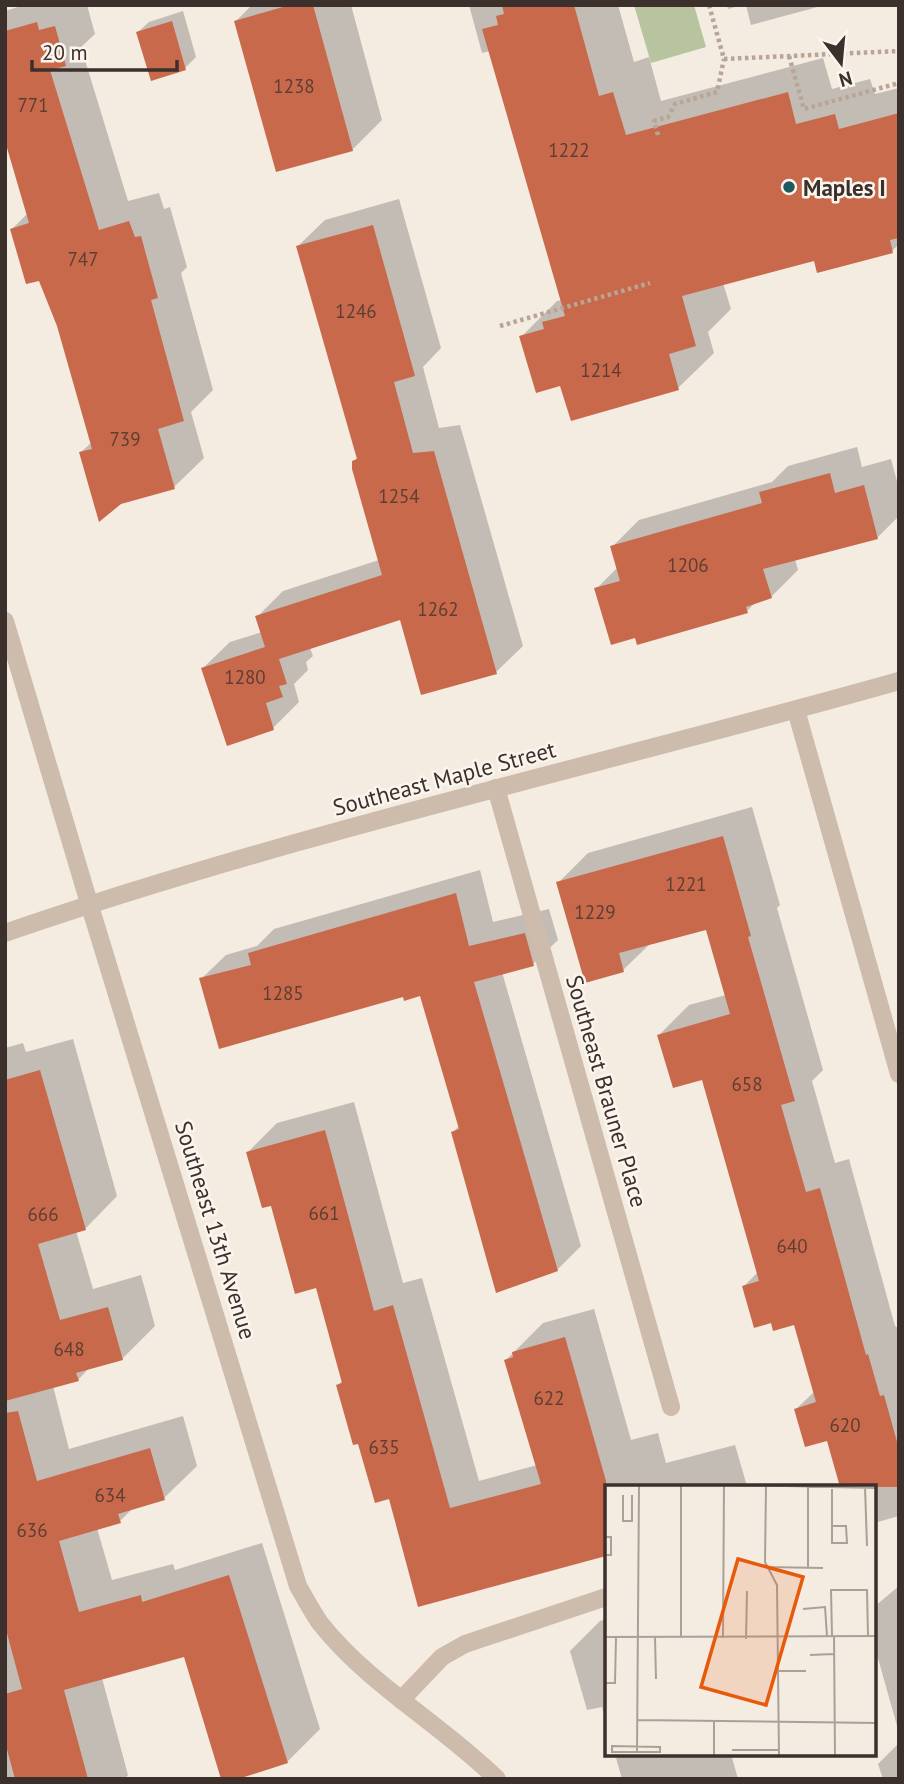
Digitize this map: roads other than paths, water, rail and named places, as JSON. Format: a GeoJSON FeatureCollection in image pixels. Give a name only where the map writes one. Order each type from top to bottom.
{"type":"FeatureCollection","features":[{"type":"Feature","properties":{"kind":"street","name":"Southeast 13th Avenue"},"geometry":{"type":"LineString","coordinates":[[5,621],[298,1586],[320,1622],[352,1658],[401,1700],[465,1747],[497,1779]]}},
{"type":"Feature","properties":{"kind":"street","name":"Southeast Maple Street"},"geometry":{"type":"LineString","coordinates":[[5,933],[89,903],[496,788],[899,681]]}},
{"type":"Feature","properties":{"kind":"street"},"geometry":{"type":"LineString","coordinates":[[796,710],[899,1074]]}},
{"type":"Feature","properties":{"kind":"street","name":"Southeast Brauner Place"},"geometry":{"type":"LineString","coordinates":[[496,788],[671,1407]]}},
{"type":"Feature","properties":{"kind":"street"},"geometry":{"type":"LineString","coordinates":[[401,1700],[442,1657],[465,1644],[605,1598]]}},
{"type":"Feature","properties":{"kind":"place","name":"Maples I"},"geometry":{"type":"Point","coordinates":[789,187]}}]}
